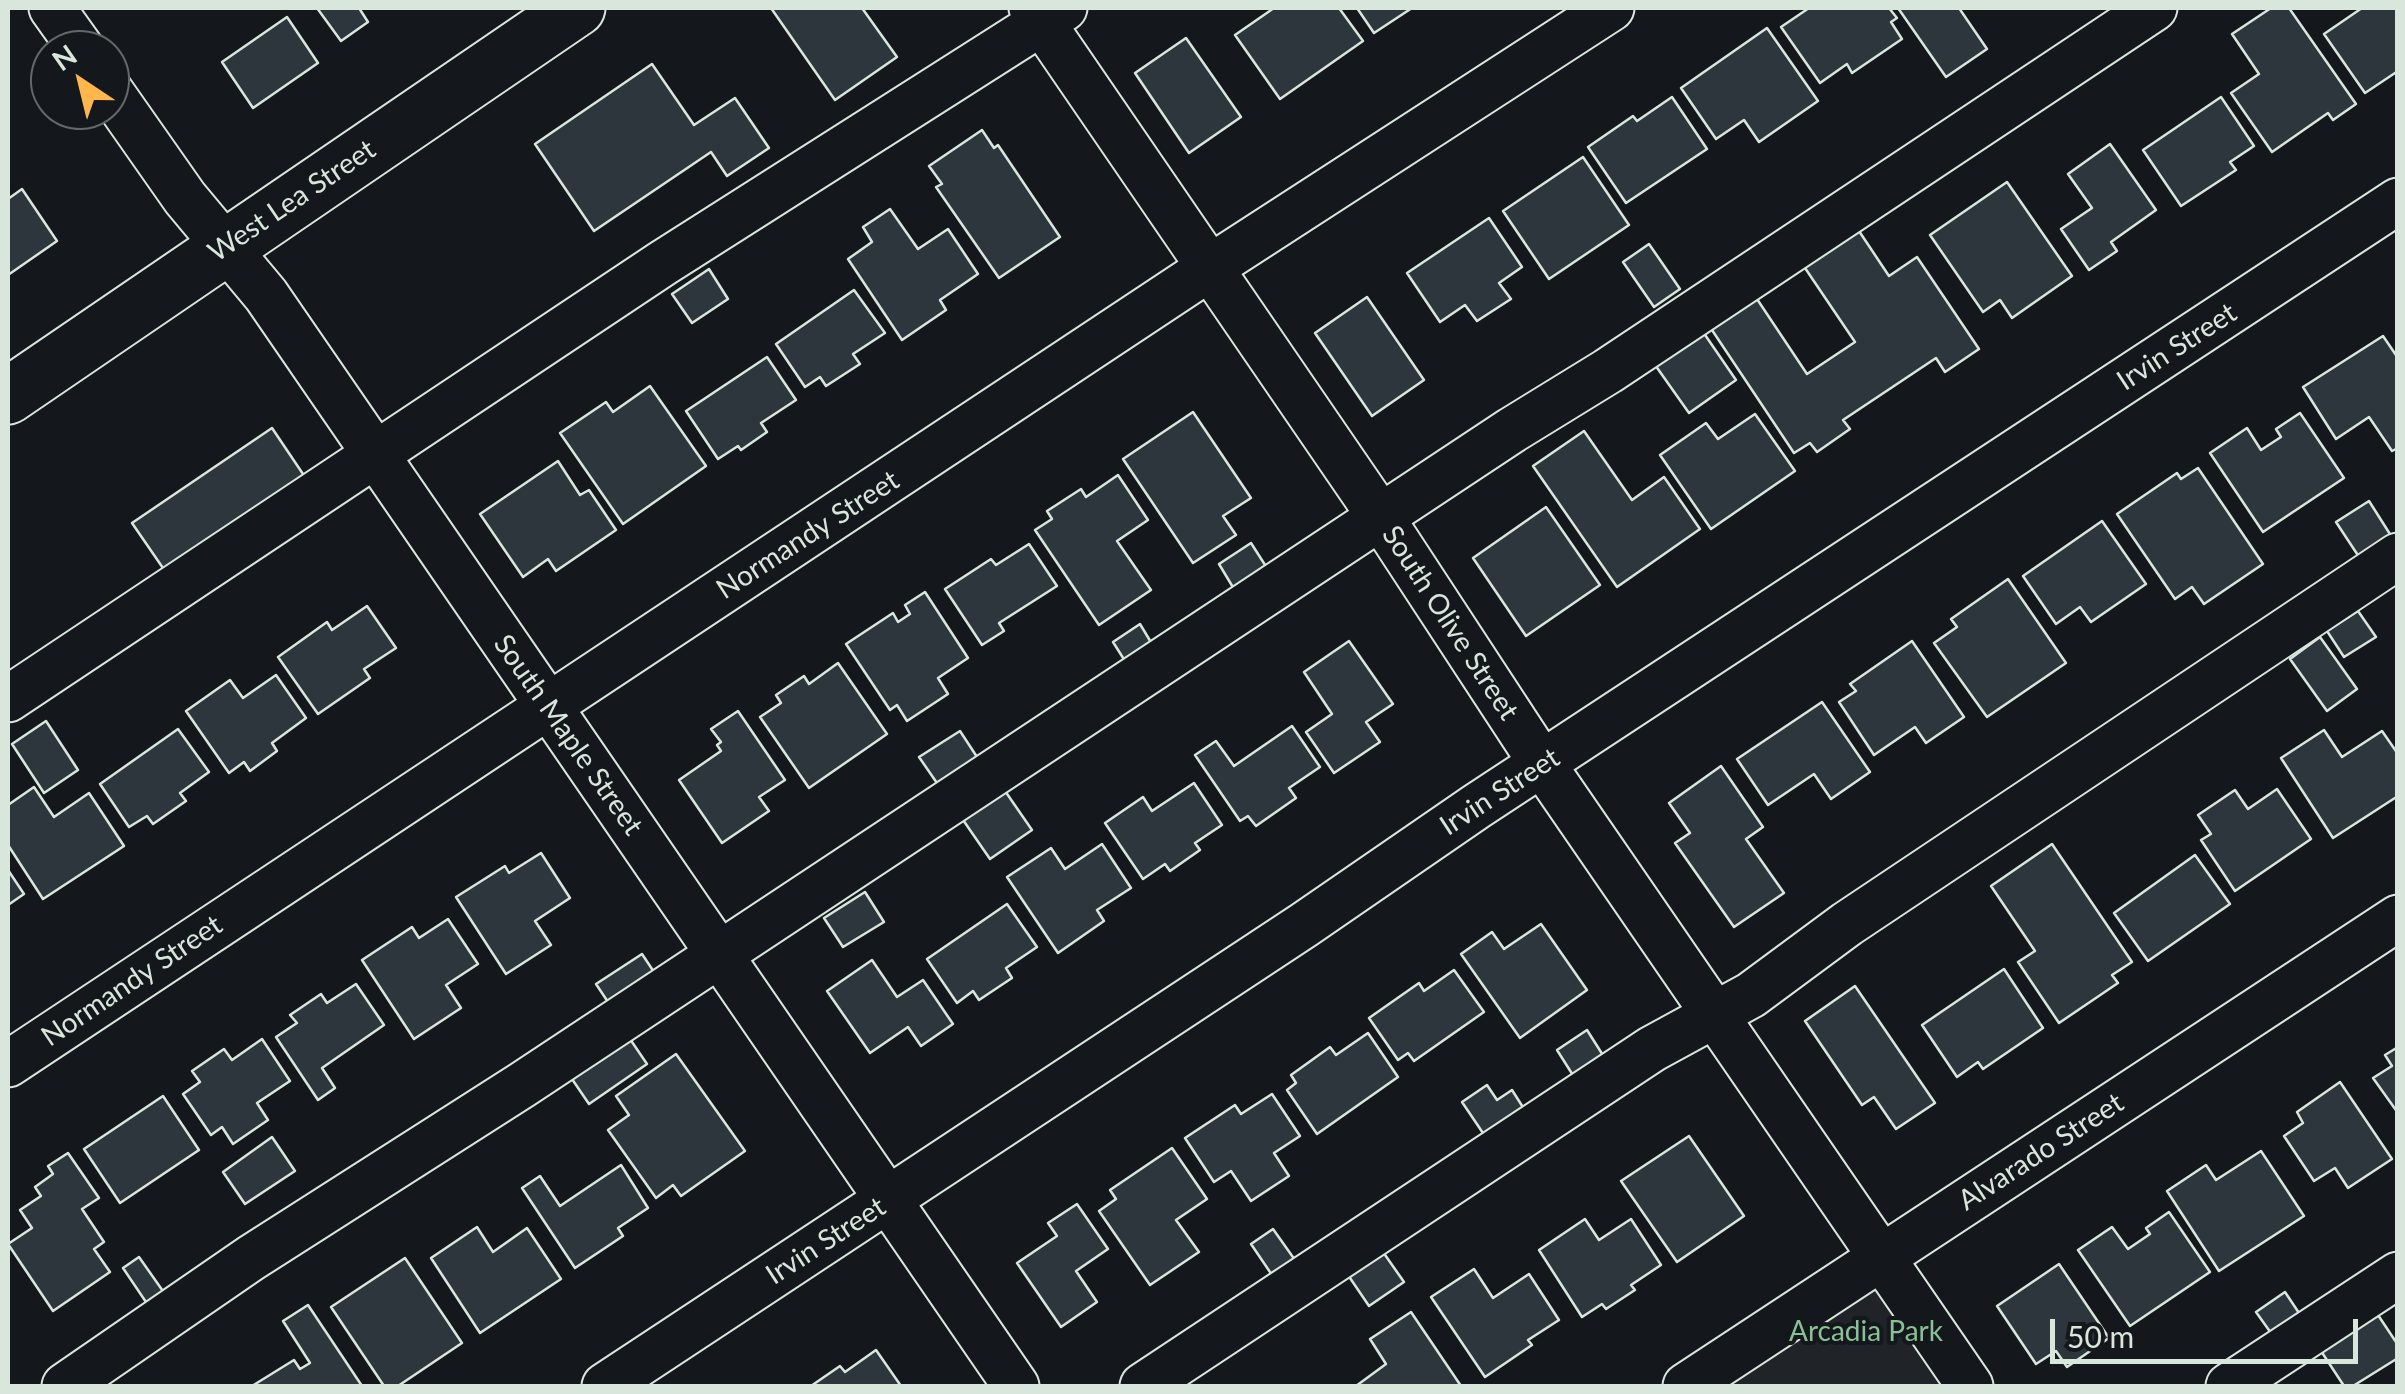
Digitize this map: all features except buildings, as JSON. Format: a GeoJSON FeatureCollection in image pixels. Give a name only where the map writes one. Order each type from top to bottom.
{"type":"FeatureCollection","features":[{"type":"Feature","properties":{"kind":"main road","name":"West Lea Street"},"geometry":{"type":"LineString","coordinates":[[8,396],[577,8]]}},
{"type":"Feature","properties":{"kind":"street"},"geometry":{"type":"LineString","coordinates":[[52,8],[68,30]]}},
{"type":"Feature","properties":{"kind":"street","name":"Normandy Street"},"geometry":{"type":"LineString","coordinates":[[8,1064],[1211,267],[1611,8]]}},
{"type":"Feature","properties":{"kind":"street"},"geometry":{"type":"LineString","coordinates":[[65,1386],[251,1258],[506,1096],[2154,8]]}},
{"type":"Feature","properties":{"kind":"street"},"geometry":{"type":"LineString","coordinates":[[8,699],[1045,12]]}},
{"type":"Feature","properties":{"kind":"street","name":"South Olive Street"},"geometry":{"type":"LineString","coordinates":[[1045,12],[1543,764],[1970,1386]]}},
{"type":"Feature","properties":{"kind":"street","name":"South Maple Street"},"geometry":{"type":"LineString","coordinates":[[130,119],[185,198],[266,295],[1016,1386]]}},
{"type":"Feature","properties":{"kind":"street","name":"Irvin Street"},"geometry":{"type":"LineString","coordinates":[[605,1386],[2398,201]]}},
{"type":"Feature","properties":{"kind":"street"},"geometry":{"type":"LineString","coordinates":[[1144,1386],[1652,1049],[1751,994],[1847,924],[2398,556]]}},
{"type":"Feature","properties":{"kind":"street","name":"Alvarado Street"},"geometry":{"type":"LineString","coordinates":[[1686,1386],[2398,918]]}},
{"type":"Feature","properties":{"kind":"street"},"geometry":{"type":"LineString","coordinates":[[2228,1386],[2398,1275]]}},
{"type":"Feature","properties":{"kind":"green space","name":"Arcadia Park"},"geometry":{"type":"Polygon","coordinates":[[[1881,1257],[1969,1386],[1686,1386],[1881,1257]]]}}]}
